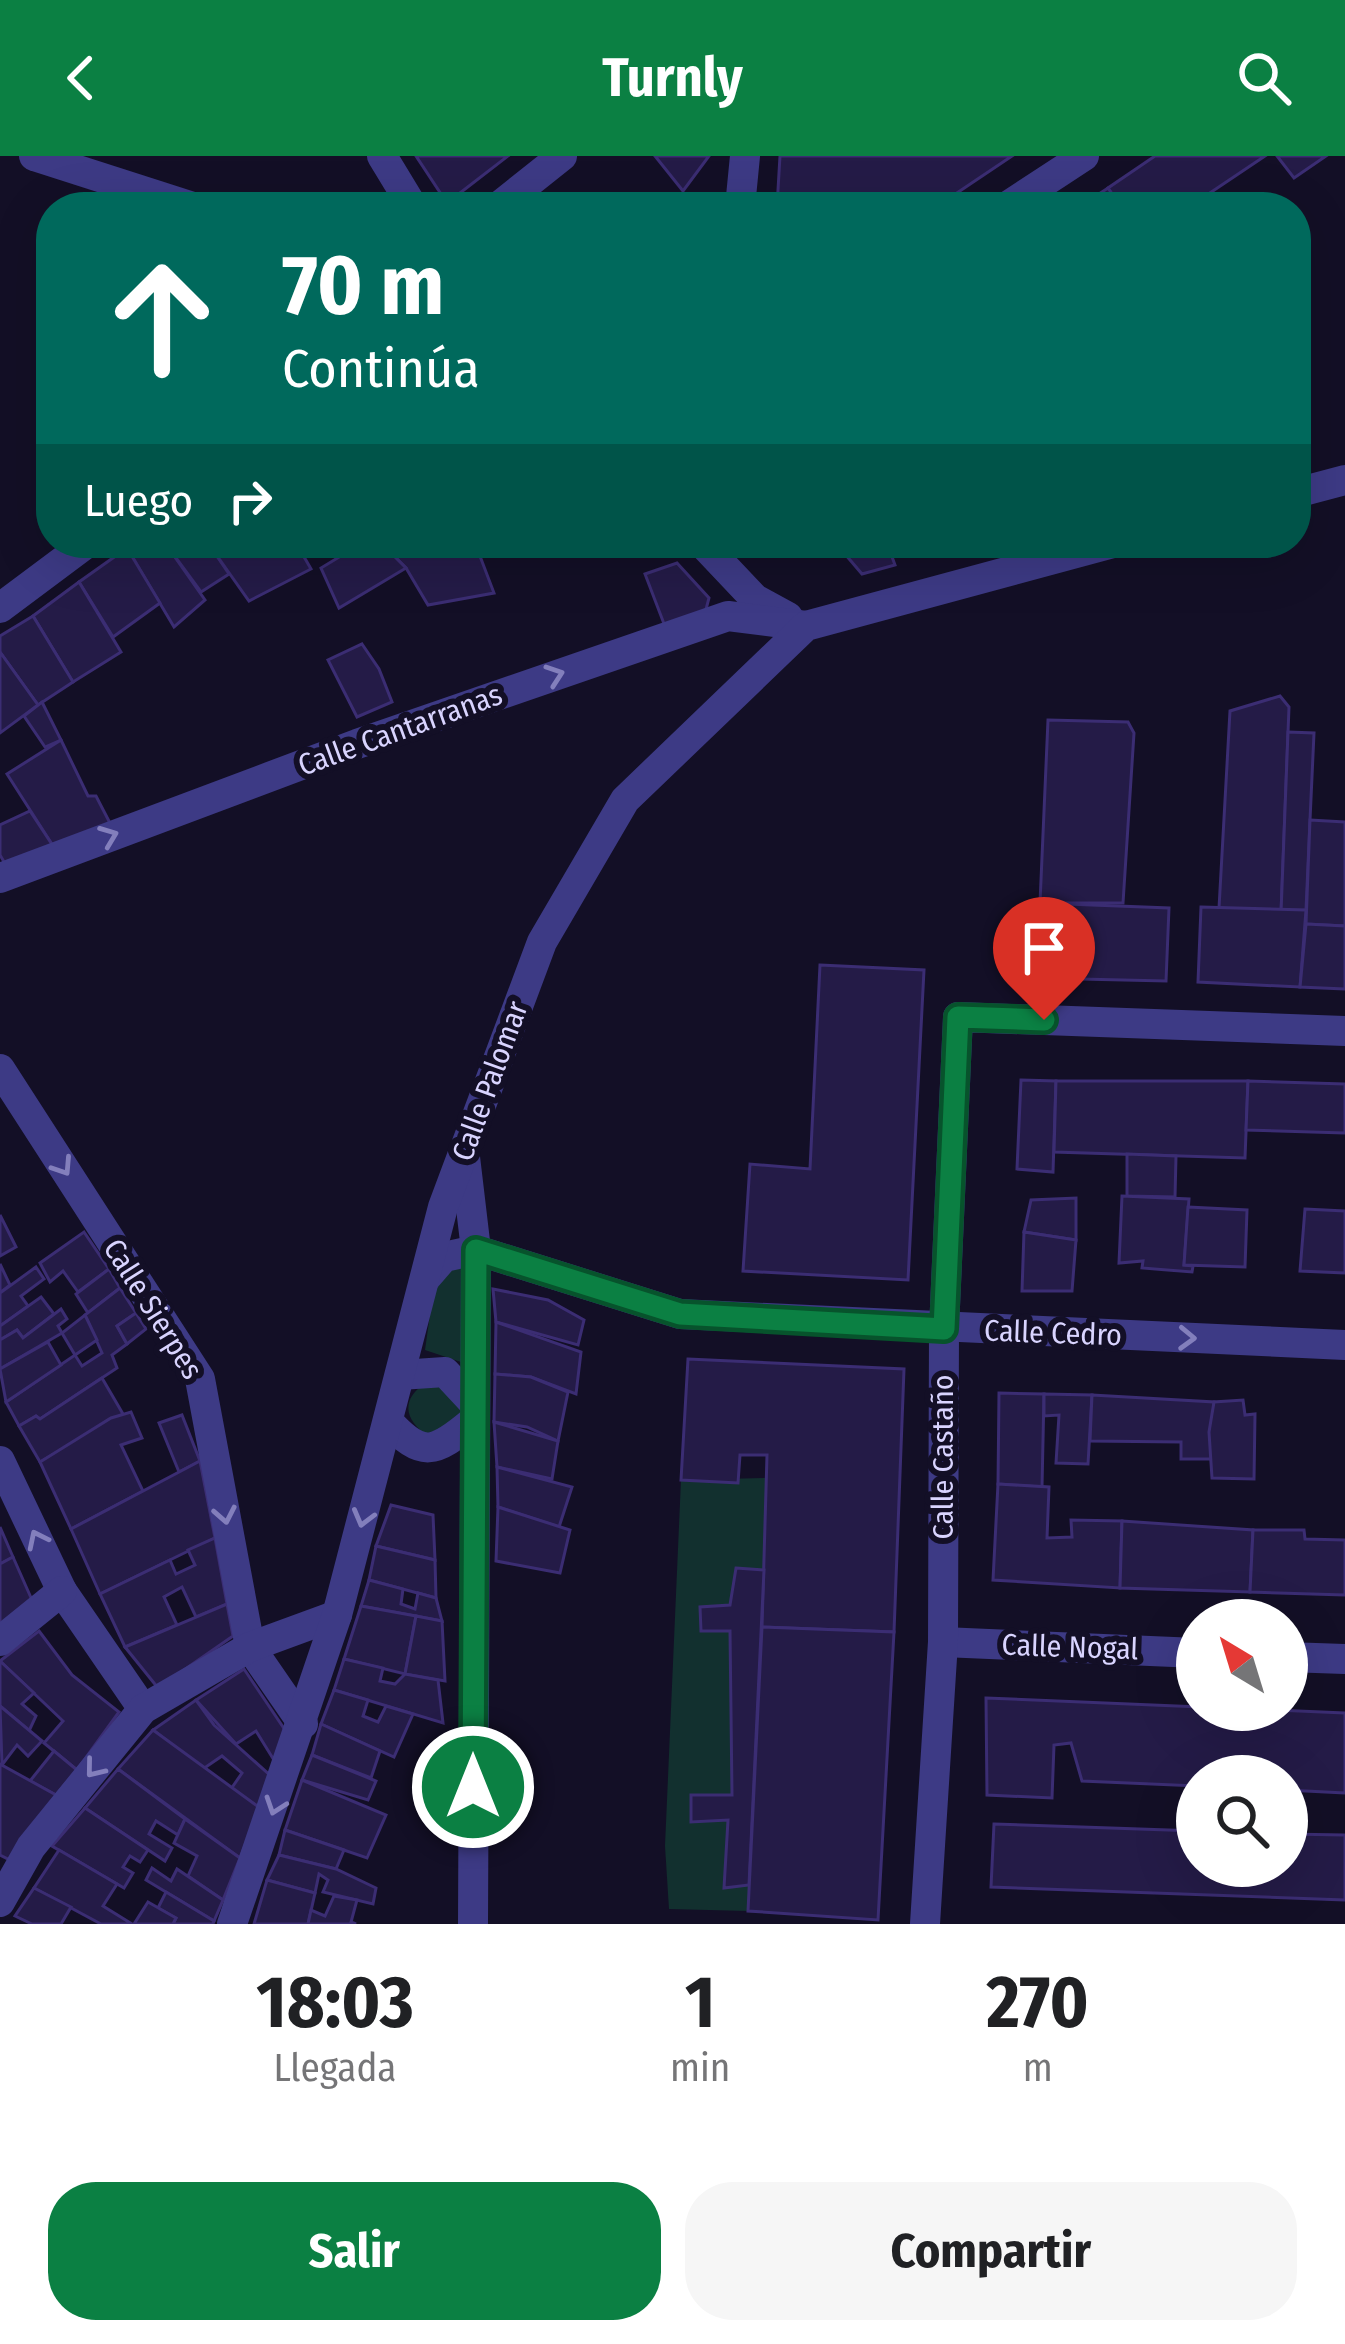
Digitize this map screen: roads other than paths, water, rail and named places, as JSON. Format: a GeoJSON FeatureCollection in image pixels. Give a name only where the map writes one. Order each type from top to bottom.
{"type":"FeatureCollection","features":[{"type":"Feature","properties":{"kind":"street"},"geometry":{"type":"LineString","coordinates":[[34,156],[146,192]]}},
{"type":"Feature","properties":{"kind":"street"},"geometry":{"type":"LineString","coordinates":[[382,156],[404,192]]}},
{"type":"Feature","properties":{"kind":"street"},"geometry":{"type":"LineString","coordinates":[[517,192],[562,156]]}},
{"type":"Feature","properties":{"kind":"street"},"geometry":{"type":"LineString","coordinates":[[742,192],[746,156]]}},
{"type":"Feature","properties":{"kind":"street"},"geometry":{"type":"LineString","coordinates":[[1029,192],[1084,156]]}},
{"type":"Feature","properties":{"kind":"street"},"geometry":{"type":"LineString","coordinates":[[1311,489],[1345,480]]}},
{"type":"Feature","properties":{"kind":"street"},"geometry":{"type":"LineString","coordinates":[[0,608],[67,558]]}},
{"type":"Feature","properties":{"kind":"street"},"geometry":{"type":"LineString","coordinates":[[717,558],[754,599],[806,626]]}},
{"type":"Feature","properties":{"kind":"street","name":"Calle Palomar"},"geometry":{"type":"LineString","coordinates":[[232,1924],[337,1615],[423,1280],[464,1148],[542,942],[625,800],[806,626],[1058,558]]}},
{"type":"Feature","properties":{"kind":"street","name":"Calle Cantarranas"},"geometry":{"type":"LineString","coordinates":[[0,878],[357,744],[728,616],[806,626]]}},
{"type":"Feature","properties":{"kind":"street","name":"Calle Castaño"},"geometry":{"type":"LineString","coordinates":[[925,1924],[943,1642],[944,1329],[958,1017],[1345,1031]]}},
{"type":"Feature","properties":{"kind":"street","name":"Calle Sierpes"},"geometry":{"type":"LineString","coordinates":[[0,1069],[200,1379],[250,1647]]}},
{"type":"Feature","properties":{"kind":"street"},"geometry":{"type":"LineString","coordinates":[[464,1148],[476,1250],[473,1924]]}},
{"type":"Feature","properties":{"kind":"street"},"geometry":{"type":"LineString","coordinates":[[423,1280],[444,1257],[476,1250]]}},
{"type":"Feature","properties":{"kind":"street","name":"Calle Cedro"},"geometry":{"type":"LineString","coordinates":[[476,1250],[680,1314],[1345,1345]]}},
{"type":"Feature","properties":{"kind":"street"},"geometry":{"type":"LineString","coordinates":[[400,1375],[445,1372],[472,1412]]}},
{"type":"Feature","properties":{"kind":"street"},"geometry":{"type":"LineString","coordinates":[[388,1421],[410,1445],[430,1449],[446,1444],[472,1412]]}},
{"type":"Feature","properties":{"kind":"street"},"geometry":{"type":"LineString","coordinates":[[0,1462],[62,1591],[143,1709]]}},
{"type":"Feature","properties":{"kind":"street"},"geometry":{"type":"LineString","coordinates":[[0,1641],[62,1591]]}},
{"type":"Feature","properties":{"kind":"street"},"geometry":{"type":"LineString","coordinates":[[0,1902],[31,1847],[143,1709],[250,1647],[337,1615]]}},
{"type":"Feature","properties":{"kind":"street","name":"Calle Nogal"},"geometry":{"type":"LineString","coordinates":[[943,1642],[1176,1652]]}},
{"type":"Feature","properties":{"kind":"street"},"geometry":{"type":"LineString","coordinates":[[250,1647],[303,1724]]}},
{"type":"Feature","properties":{"kind":"street"},"geometry":{"type":"LineString","coordinates":[[1308,1658],[1345,1659]]}}]}
